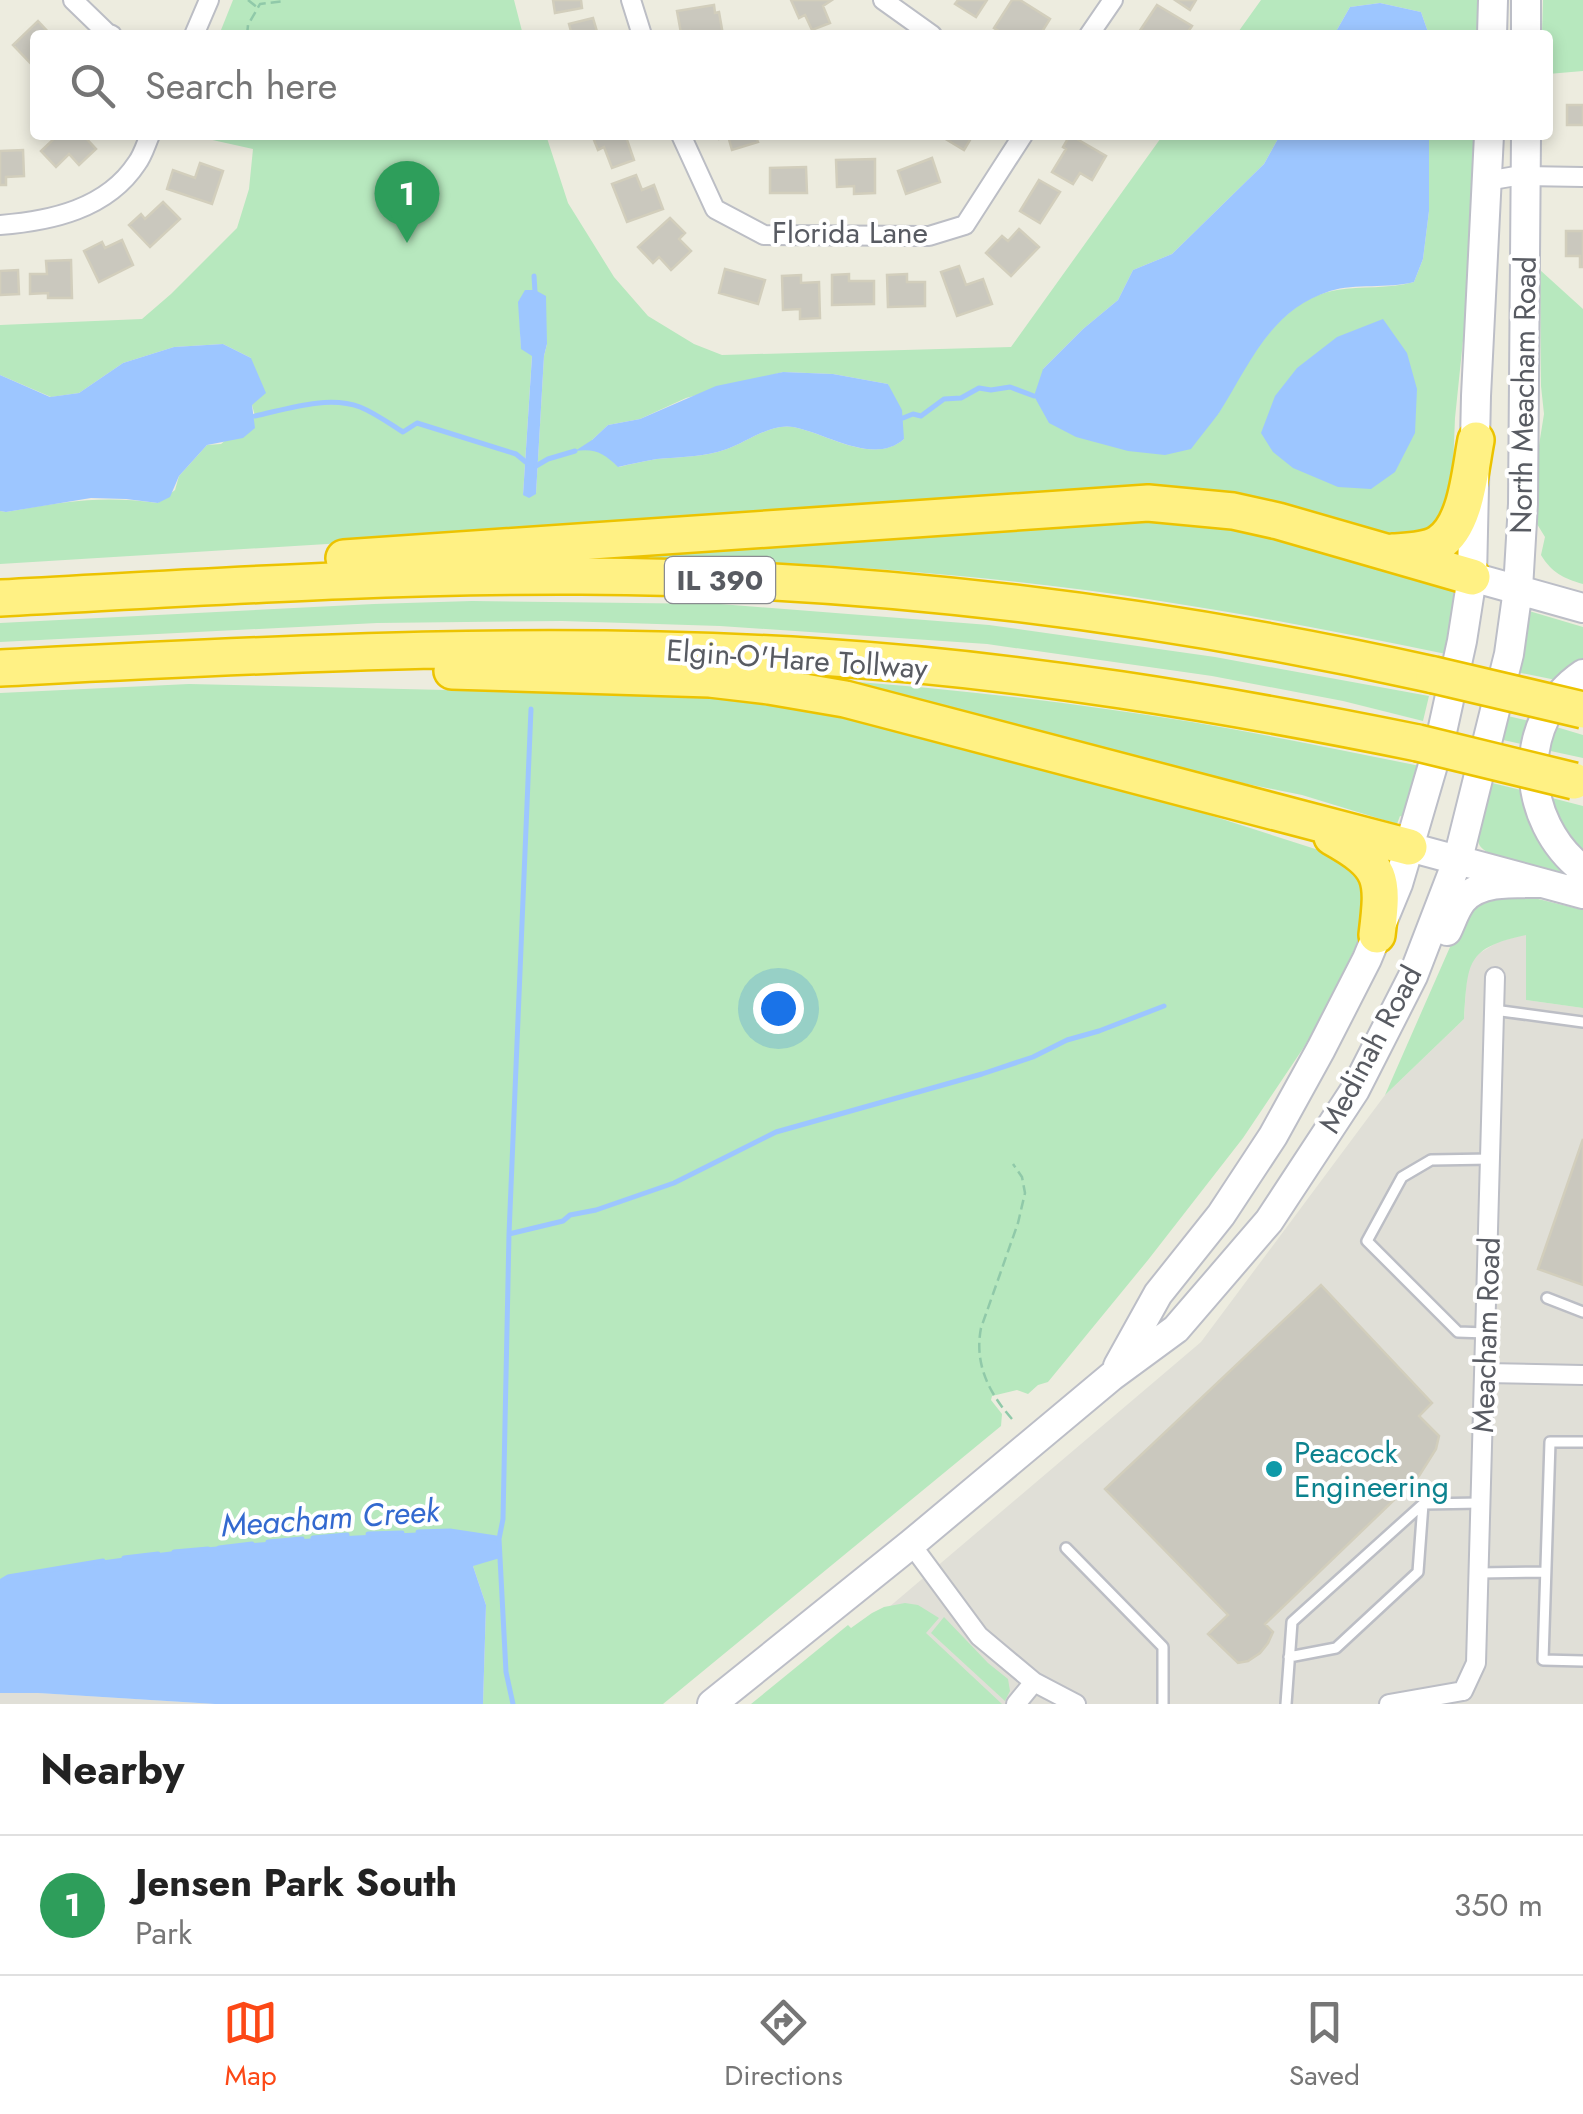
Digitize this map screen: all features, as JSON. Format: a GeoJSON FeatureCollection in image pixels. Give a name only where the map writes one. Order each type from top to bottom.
{"type":"FeatureCollection","features":[{"type":"Feature","properties":{"kind":"highway"},"geometry":{"type":"LineString","coordinates":[[1387,552],[1438,544],[1454,529],[1476,440]]}},
{"type":"Feature","properties":{"kind":"highway"},"geometry":{"type":"LineString","coordinates":[[80,594],[168,571],[1148,503],[1232,511],[1278,521],[1472,577]]}},
{"type":"Feature","properties":{"kind":"highway","name":"IL 390"},"geometry":{"type":"LineString","coordinates":[[0,598],[454,578],[583,576],[769,582],[1026,605],[1184,627],[1434,674],[1583,710]]}},
{"type":"Feature","properties":{"kind":"highway","name":"Elgin-O'Hare Tollway"},"geometry":{"type":"LineString","coordinates":[[0,668],[538,647],[823,657],[958,670],[1209,703],[1418,743],[1578,782]]}},
{"type":"Feature","properties":{"kind":"highway"},"geometry":{"type":"LineString","coordinates":[[303,654],[361,668],[710,679],[845,699],[1409,848]]}},
{"type":"Feature","properties":{"kind":"highway"},"geometry":{"type":"LineString","coordinates":[[1301,819],[1371,862],[1381,882],[1377,935]]}},
{"type":"Feature","properties":{"kind":"main road"},"geometry":{"type":"LineString","coordinates":[[1492,0],[1492,30]]}},
{"type":"Feature","properties":{"kind":"main road"},"geometry":{"type":"LineString","coordinates":[[1526,0],[1526,30]]}},
{"type":"Feature","properties":{"kind":"main road","name":"North Meacham Road"},"geometry":{"type":"LineString","coordinates":[[1462,642],[1472,577],[1489,140]]}},
{"type":"Feature","properties":{"kind":"main road","name":"North Meacham Road"},"geometry":{"type":"LineString","coordinates":[[1510,654],[1523,504],[1526,140]]}},
{"type":"Feature","properties":{"kind":"main road"},"geometry":{"type":"LineString","coordinates":[[1472,577],[1583,608]]}},
{"type":"Feature","properties":{"kind":"main road","name":"Medinah Road"},"geometry":{"type":"LineString","coordinates":[[1112,1376],[1158,1294],[1221,1215],[1272,1136],[1321,1049],[1377,935],[1409,848],[1440,741],[1462,642]]}},
{"type":"Feature","properties":{"kind":"main road","name":"Medinah Road"},"geometry":{"type":"LineString","coordinates":[[712,1704],[1112,1376],[1176,1329],[1268,1221],[1354,1090],[1413,976],[1458,859],[1510,654]]}},
{"type":"Feature","properties":{"kind":"main road"},"geometry":{"type":"LineString","coordinates":[[1583,674],[1559,694],[1546,717],[1538,738],[1533,787],[1538,811],[1550,834],[1568,859],[1583,870]]}},
{"type":"Feature","properties":{"kind":"main road"},"geometry":{"type":"LineString","coordinates":[[1409,848],[1583,894]]}},
{"type":"Feature","properties":{"kind":"main road"},"geometry":{"type":"LineString","coordinates":[[1354,1090],[1388,1060],[1466,896],[1488,886],[1540,883]]}},
{"type":"Feature","properties":{"kind":"street"},"geometry":{"type":"LineString","coordinates":[[72,0],[104,30]]}},
{"type":"Feature","properties":{"kind":"street"},"geometry":{"type":"LineString","coordinates":[[196,30],[209,0]]}},
{"type":"Feature","properties":{"kind":"street"},"geometry":{"type":"LineString","coordinates":[[631,0],[640,30]]}},
{"type":"Feature","properties":{"kind":"street"},"geometry":{"type":"LineString","coordinates":[[884,0],[925,30]]}},
{"type":"Feature","properties":{"kind":"street"},"geometry":{"type":"LineString","coordinates":[[1092,30],[1113,0]]}},
{"type":"Feature","properties":{"kind":"street"},"geometry":{"type":"LineString","coordinates":[[0,225],[33,223],[92,205],[120,185],[138,162],[148,140]]}},
{"type":"Feature","properties":{"kind":"street","name":"Florida Lane"},"geometry":{"type":"LineString","coordinates":[[682,140],[715,209],[764,234],[911,236],[929,236],[965,225],[1019,140]]}},
{"type":"Feature","properties":{"kind":"street"},"geometry":{"type":"LineString","coordinates":[[1486,181],[1583,177]]}},
{"type":"Feature","properties":{"kind":"street","name":"Meacham Road"},"geometry":{"type":"LineString","coordinates":[[1468,1697],[1476,1663],[1495,976]]}},
{"type":"Feature","properties":{"kind":"street"},"geometry":{"type":"LineString","coordinates":[[1485,1372],[1583,1376]]}},
{"type":"Feature","properties":{"kind":"street"},"geometry":{"type":"LineString","coordinates":[[910,1544],[979,1636],[1034,1682],[1076,1704]]}},
{"type":"Feature","properties":{"kind":"street"},"geometry":{"type":"LineString","coordinates":[[1016,1704],[1034,1682]]}},
{"type":"Feature","properties":{"kind":"street"},"geometry":{"type":"LineString","coordinates":[[1389,1704],[1468,1697]]}},
{"type":"Feature","properties":{"kind":"lane"},"geometry":{"type":"LineString","coordinates":[[1494,1010],[1583,1022]]}},
{"type":"Feature","properties":{"kind":"lane"},"geometry":{"type":"LineString","coordinates":[[1486,1334],[1458,1332],[1367,1241],[1402,1178],[1431,1160],[1490,1159]]}},
{"type":"Feature","properties":{"kind":"lane"},"geometry":{"type":"LineString","coordinates":[[1547,1298],[1583,1312]]}},
{"type":"Feature","properties":{"kind":"lane"},"geometry":{"type":"LineString","coordinates":[[1583,1442],[1550,1442],[1544,1660],[1583,1661]]}},
{"type":"Feature","properties":{"kind":"lane"},"geometry":{"type":"LineString","coordinates":[[1290,1657],[1336,1648],[1418,1572],[1423,1504]]}},
{"type":"Feature","properties":{"kind":"lane"},"geometry":{"type":"LineString","coordinates":[[1286,1704],[1292,1622],[1423,1504],[1481,1504]]}},
{"type":"Feature","properties":{"kind":"lane"},"geometry":{"type":"LineString","coordinates":[[1066,1548],[1163,1647],[1163,1704]]}},
{"type":"Feature","properties":{"kind":"lane"},"geometry":{"type":"LineString","coordinates":[[1479,1573],[1545,1572]]}},
{"type":"Feature","properties":{"kind":"path"},"geometry":{"type":"LineString","coordinates":[[248,0],[258,8]]}},
{"type":"Feature","properties":{"kind":"path"},"geometry":{"type":"LineString","coordinates":[[248,30],[260,4],[284,1]]}},
{"type":"Feature","properties":{"kind":"path"},"geometry":{"type":"LineString","coordinates":[[1012,1419],[992,1396],[979,1340],[1025,1193],[1014,1164]]}},
{"type":"Feature","properties":{"kind":"shaded area"},"geometry":{"type":"Polygon","coordinates":[[[1526,934],[1526,1000],[1583,1008],[1583,1704],[775,1704],[1201,1342],[1385,1095],[1464,1019],[1467,972],[1475,956],[1498,942],[1526,934]]]}},
{"type":"Feature","properties":{"kind":"shaded area"},"geometry":{"type":"Polygon","coordinates":[[[0,1693],[38,1693],[215,1704],[0,1704],[0,1693]]]}},
{"type":"Feature","properties":{"kind":"green space"},"geometry":{"type":"Polygon","coordinates":[[[233,0],[514,0],[522,30],[221,30],[233,0]]]}},
{"type":"Feature","properties":{"kind":"green space"},"geometry":{"type":"Polygon","coordinates":[[[1261,0],[1479,0],[1478,30],[1427,30],[1421,12],[1380,3],[1350,7],[1337,30],[1240,30],[1261,0]]]}},
{"type":"Feature","properties":{"kind":"green space"},"geometry":{"type":"Polygon","coordinates":[[[1543,0],[1583,0],[1583,71],[1553,74],[1553,30],[1542,30],[1543,0]]]}},
{"type":"Feature","properties":{"kind":"green space"},"geometry":{"type":"Polygon","coordinates":[[[212,140],[548,140],[568,203],[614,277],[648,316],[694,344],[722,355],[1011,347],[1159,140],[1277,140],[1264,164],[1172,254],[1133,270],[1118,300],[1043,369],[1218,414],[1265,338],[1297,307],[1337,290],[1414,282],[1423,259],[1429,211],[1429,140],[1474,140],[1470,273],[1448,509],[1428,534],[1395,539],[1250,501],[569,529],[0,564],[0,511],[99,500],[158,503],[175,490],[179,476],[207,445],[221,444],[255,416],[251,358],[223,344],[174,347],[123,363],[79,393],[51,397],[0,375],[0,325],[142,319],[237,228],[249,189],[253,149],[212,140]],[[519,303],[521,348],[532,355],[523,495],[536,494],[547,344],[519,303]],[[783,372],[686,398],[640,419],[608,425],[592,440],[591,449],[603,453],[619,467],[718,452],[768,430],[785,427],[864,449],[892,446],[904,439],[888,384],[833,374],[783,372]]]}},
{"type":"Feature","properties":{"kind":"green space"},"geometry":{"type":"Polygon","coordinates":[[[1540,270],[1583,309],[1583,584],[1559,574],[1541,555],[1545,537],[1537,524],[1536,464],[1544,414],[1540,270]]]}},
{"type":"Feature","properties":{"kind":"green space"},"geometry":{"type":"Polygon","coordinates":[[[1141,517],[1234,525],[1455,588],[1446,654],[1191,606],[1013,581],[800,564],[586,556],[1141,517]]]}},
{"type":"Feature","properties":{"kind":"green space"},"geometry":{"type":"Polygon","coordinates":[[[472,601],[720,604],[989,625],[1215,657],[1429,696],[1423,721],[1212,676],[987,644],[720,626],[562,621],[377,623],[0,642],[0,623],[472,601]]]}},
{"type":"Feature","properties":{"kind":"green space"},"geometry":{"type":"Polygon","coordinates":[[[1529,611],[1583,627],[1583,664],[1561,681],[1516,672],[1529,611]]]}},
{"type":"Feature","properties":{"kind":"green space"},"geometry":{"type":"Polygon","coordinates":[[[833,680],[1004,696],[1145,715],[1420,766],[1407,818],[1400,816],[1397,824],[1302,795],[1163,767],[833,680]]]}},
{"type":"Feature","properties":{"kind":"green space"},"geometry":{"type":"Polygon","coordinates":[[[189,684],[711,696],[827,713],[1197,811],[1346,860],[1364,882],[1362,933],[1319,1023],[1243,1138],[1048,1382],[1028,1394],[1017,1390],[992,1396],[1002,1414],[1001,1426],[663,1704],[483,1704],[486,1605],[473,1566],[103,1561],[8,1577],[0,1582],[0,693],[189,684]]]}},
{"type":"Feature","properties":{"kind":"green space"},"geometry":{"type":"Polygon","coordinates":[[[1508,716],[1534,722],[1526,745],[1503,740],[1508,716]]]}},
{"type":"Feature","properties":{"kind":"green space"},"geometry":{"type":"Polygon","coordinates":[[[1553,726],[1583,735],[1583,758],[1546,750],[1553,726]]]}},
{"type":"Feature","properties":{"kind":"green space"},"geometry":{"type":"Polygon","coordinates":[[[1492,783],[1521,790],[1539,836],[1570,874],[1494,856],[1480,846],[1479,825],[1492,783]]]}},
{"type":"Feature","properties":{"kind":"green space"},"geometry":{"type":"Polygon","coordinates":[[[1548,797],[1583,806],[1583,850],[1562,825],[1548,797]]]}},
{"type":"Feature","properties":{"kind":"green space"},"geometry":{"type":"Polygon","coordinates":[[[1506,895],[1583,910],[1583,1008],[1526,1000],[1526,935],[1491,946],[1469,971],[1464,1019],[1385,1095],[1461,922],[1480,903],[1506,895]]]}},
{"type":"Feature","properties":{"kind":"green space"},"geometry":{"type":"Polygon","coordinates":[[[918,1605],[939,1618],[926,1633],[1002,1704],[751,1704],[848,1625],[851,1628],[884,1607],[918,1605]]]}},
{"type":"Feature","properties":{"kind":"green space"},"geometry":{"type":"Polygon","coordinates":[[[944,1617],[1008,1679],[1010,1691],[1005,1701],[931,1633],[944,1617]]]}},
{"type":"Feature","properties":{"kind":"water"},"geometry":{"type":"Polygon","coordinates":[[[1380,3],[1421,12],[1427,30],[1337,30],[1350,7],[1380,3]]]}},
{"type":"Feature","properties":{"kind":"water"},"geometry":{"type":"Polygon","coordinates":[[[1277,140],[1429,140],[1429,211],[1423,259],[1414,282],[1330,291],[1292,311],[1264,341],[1219,413],[1191,449],[1165,455],[1128,451],[1076,437],[1049,423],[1034,396],[1043,369],[1118,300],[1133,270],[1172,254],[1264,164],[1277,140]]]}},
{"type":"Feature","properties":{"kind":"water"},"geometry":{"type":"Polygon","coordinates":[[[525,290],[546,296],[547,344],[536,494],[529,498],[523,495],[532,356],[521,349],[518,302],[525,290]]]}},
{"type":"Feature","properties":{"kind":"water"},"geometry":{"type":"Polygon","coordinates":[[[1383,319],[1407,353],[1417,389],[1415,433],[1395,472],[1371,489],[1338,487],[1293,468],[1273,452],[1261,433],[1275,396],[1297,368],[1337,337],[1383,319]]]}},
{"type":"Feature","properties":{"kind":"water"},"geometry":{"type":"Polygon","coordinates":[[[223,344],[251,358],[266,393],[252,405],[255,428],[243,438],[207,445],[179,476],[170,497],[158,503],[91,498],[0,511],[0,375],[50,397],[79,393],[123,363],[174,347],[223,344]]]}},
{"type":"Feature","properties":{"kind":"water"},"geometry":{"type":"Polygon","coordinates":[[[783,372],[833,374],[888,384],[902,410],[904,439],[892,446],[864,449],[785,427],[768,430],[718,452],[618,467],[599,453],[575,451],[608,425],[640,419],[716,386],[783,372]]]}},
{"type":"Feature","properties":{"kind":"water"},"geometry":{"type":"Polygon","coordinates":[[[450,1531],[499,1539],[500,1558],[473,1566],[486,1605],[483,1704],[215,1704],[0,1693],[0,1582],[8,1577],[228,1545],[450,1531]]]}},
{"type":"Feature","properties":{"kind":"building"},"geometry":{"type":"Polygon","coordinates":[[[553,0],[581,0],[582,8],[555,13],[553,0]]]}},
{"type":"Feature","properties":{"kind":"building"},"geometry":{"type":"Polygon","coordinates":[[[791,0],[832,0],[823,6],[830,23],[812,30],[805,15],[799,18],[791,0]]]}},
{"type":"Feature","properties":{"kind":"building"},"geometry":{"type":"Polygon","coordinates":[[[958,0],[987,0],[976,17],[955,4],[958,0]]]}},
{"type":"Feature","properties":{"kind":"building"},"geometry":{"type":"Polygon","coordinates":[[[1012,0],[1020,0],[1050,19],[1043,30],[994,28],[1012,0]]]}},
{"type":"Feature","properties":{"kind":"building"},"geometry":{"type":"Polygon","coordinates":[[[1175,0],[1196,0],[1190,10],[1175,0]]]}},
{"type":"Feature","properties":{"kind":"building"},"geometry":{"type":"Polygon","coordinates":[[[714,5],[722,30],[680,30],[677,11],[714,5]]]}},
{"type":"Feature","properties":{"kind":"building"},"geometry":{"type":"Polygon","coordinates":[[[1157,5],[1192,26],[1189,30],[1140,30],[1157,5]]]}},
{"type":"Feature","properties":{"kind":"building"},"geometry":{"type":"Polygon","coordinates":[[[593,18],[597,30],[571,30],[569,24],[593,18]]]}},
{"type":"Feature","properties":{"kind":"building"},"geometry":{"type":"Polygon","coordinates":[[[38,21],[46,30],[30,30],[30,63],[13,45],[38,21]]]}},
{"type":"Feature","properties":{"kind":"building"},"geometry":{"type":"Polygon","coordinates":[[[1567,105],[1583,105],[1583,125],[1567,125],[1567,105]]]}},
{"type":"Feature","properties":{"kind":"building"},"geometry":{"type":"Polygon","coordinates":[[[53,140],[88,140],[96,149],[79,165],[69,154],[56,167],[41,151],[53,140]]]}},
{"type":"Feature","properties":{"kind":"building"},"geometry":{"type":"Polygon","coordinates":[[[594,140],[627,140],[634,160],[612,168],[604,147],[598,150],[594,140]]]}},
{"type":"Feature","properties":{"kind":"building"},"geometry":{"type":"Polygon","coordinates":[[[729,140],[758,142],[732,150],[729,140]]]}},
{"type":"Feature","properties":{"kind":"building"},"geometry":{"type":"Polygon","coordinates":[[[947,140],[970,140],[964,150],[947,140]]]}},
{"type":"Feature","properties":{"kind":"building"},"geometry":{"type":"Polygon","coordinates":[[[1067,140],[1079,140],[1106,156],[1092,180],[1080,173],[1073,184],[1052,172],[1066,149],[1063,147],[1067,140]]]}},
{"type":"Feature","properties":{"kind":"building"},"geometry":{"type":"Polygon","coordinates":[[[23,150],[24,176],[6,177],[6,185],[0,185],[0,151],[23,150]]]}},
{"type":"Feature","properties":{"kind":"building"},"geometry":{"type":"Polygon","coordinates":[[[932,158],[940,182],[906,194],[898,171],[932,158]]]}},
{"type":"Feature","properties":{"kind":"building"},"geometry":{"type":"Polygon","coordinates":[[[875,159],[875,193],[854,194],[854,186],[837,187],[836,160],[875,159]]]}},
{"type":"Feature","properties":{"kind":"building"},"geometry":{"type":"Polygon","coordinates":[[[200,163],[223,171],[212,204],[167,189],[173,170],[195,178],[200,163]]]}},
{"type":"Feature","properties":{"kind":"building"},"geometry":{"type":"Polygon","coordinates":[[[806,167],[807,193],[770,193],[770,168],[806,167]]]}},
{"type":"Feature","properties":{"kind":"building"},"geometry":{"type":"Polygon","coordinates":[[[636,175],[642,190],[654,185],[663,209],[627,222],[612,184],[636,175]]]}},
{"type":"Feature","properties":{"kind":"building"},"geometry":{"type":"Polygon","coordinates":[[[1039,180],[1060,192],[1040,223],[1020,211],[1039,180]]]}},
{"type":"Feature","properties":{"kind":"building"},"geometry":{"type":"Polygon","coordinates":[[[163,202],[180,219],[150,247],[129,225],[141,214],[145,219],[163,202]]]}},
{"type":"Feature","properties":{"kind":"building"},"geometry":{"type":"Polygon","coordinates":[[[670,218],[685,233],[679,239],[691,251],[671,270],[659,257],[653,263],[638,247],[670,218]]]}},
{"type":"Feature","properties":{"kind":"building"},"geometry":{"type":"Polygon","coordinates":[[[1019,229],[1039,247],[1011,276],[986,253],[1002,236],[1008,241],[1019,229]]]}},
{"type":"Feature","properties":{"kind":"building"},"geometry":{"type":"Polygon","coordinates":[[[1566,231],[1583,231],[1583,267],[1580,256],[1566,256],[1566,231]]]}},
{"type":"Feature","properties":{"kind":"building"},"geometry":{"type":"Polygon","coordinates":[[[122,240],[133,265],[99,282],[84,251],[102,242],[105,248],[122,240]]]}},
{"type":"Feature","properties":{"kind":"building"},"geometry":{"type":"Polygon","coordinates":[[[71,260],[72,298],[30,294],[30,274],[47,274],[46,261],[71,260]]]}},
{"type":"Feature","properties":{"kind":"building"},"geometry":{"type":"Polygon","coordinates":[[[959,266],[966,285],[983,279],[992,304],[957,316],[941,272],[959,266]]]}},
{"type":"Feature","properties":{"kind":"building"},"geometry":{"type":"Polygon","coordinates":[[[725,269],[765,280],[758,304],[719,293],[725,269]]]}},
{"type":"Feature","properties":{"kind":"building"},"geometry":{"type":"Polygon","coordinates":[[[18,270],[19,294],[0,295],[0,271],[18,270]]]}},
{"type":"Feature","properties":{"kind":"building"},"geometry":{"type":"Polygon","coordinates":[[[849,274],[849,281],[874,281],[874,304],[832,305],[832,275],[849,274]]]}},
{"type":"Feature","properties":{"kind":"building"},"geometry":{"type":"Polygon","coordinates":[[[907,274],[907,282],[925,282],[925,306],[888,307],[887,275],[907,274]]]}},
{"type":"Feature","properties":{"kind":"building"},"geometry":{"type":"Polygon","coordinates":[[[801,275],[801,283],[819,282],[820,318],[800,319],[800,309],[783,310],[782,276],[801,275]]]}},
{"type":"Feature","properties":{"kind":"building"},"geometry":{"type":"Polygon","coordinates":[[[1583,1139],[1583,1285],[1538,1269],[1583,1139]]]}},
{"type":"Feature","properties":{"kind":"building","name":"Peacock Engineering"},"geometry":{"type":"Polygon","coordinates":[[[1321,1285],[1432,1403],[1419,1416],[1439,1436],[1436,1449],[1419,1476],[1265,1624],[1273,1632],[1260,1653],[1238,1663],[1208,1634],[1228,1615],[1105,1489],[1321,1285]]]}},
{"type":"Feature","properties":{"kind":"waterway"},"geometry":{"type":"LineString","coordinates":[[534,276],[535,292]]}},
{"type":"Feature","properties":{"kind":"waterway"},"geometry":{"type":"LineString","coordinates":[[903,418],[921,416],[944,399],[961,398],[979,388],[1010,387],[1034,396]]}},
{"type":"Feature","properties":{"kind":"waterway"},"geometry":{"type":"LineString","coordinates":[[255,416],[308,404],[348,404],[371,412],[403,432],[417,423],[516,454],[527,463]]}},
{"type":"Feature","properties":{"kind":"waterway"},"geometry":{"type":"LineString","coordinates":[[536,466],[575,451]]}},
{"type":"Feature","properties":{"kind":"waterway"},"geometry":{"type":"LineString","coordinates":[[513,1704],[506,1672],[499,1539],[503,1519],[509,1234],[531,709]]}},
{"type":"Feature","properties":{"kind":"waterway"},"geometry":{"type":"LineString","coordinates":[[509,1234],[563,1221],[570,1215],[674,1183],[776,1132],[982,1074],[1164,1006]]}},
{"type":"Feature","properties":{"kind":"waterway","name":"Meacham Creek"},"geometry":{"type":"LineString","coordinates":[[418,1532],[450,1531],[496,1538]]}},
{"type":"Feature","properties":{"kind":"waterway","name":"Meacham Creek"},"geometry":{"type":"LineString","coordinates":[[368,1534],[402,1533]]}},
{"type":"Feature","properties":{"kind":"waterway","name":"Meacham Creek"},"geometry":{"type":"LineString","coordinates":[[313,1538],[347,1535]]}},
{"type":"Feature","properties":{"kind":"waterway","name":"Meacham Creek"},"geometry":{"type":"LineString","coordinates":[[268,1542],[302,1539]]}},
{"type":"Feature","properties":{"kind":"waterway","name":"Meacham Creek"},"geometry":{"type":"LineString","coordinates":[[219,1548],[252,1544]]}},
{"type":"Feature","properties":{"kind":"waterway","name":"Meacham Creek"},"geometry":{"type":"LineString","coordinates":[[174,1552],[208,1549]]}},
{"type":"Feature","properties":{"kind":"waterway","name":"Meacham Creek"},"geometry":{"type":"LineString","coordinates":[[124,1558],[158,1554]]}},
{"type":"Feature","properties":{"kind":"waterway","name":"Meacham Creek"},"geometry":{"type":"LineString","coordinates":[[0,1582],[8,1577],[103,1561]]}},
{"type":"Feature","properties":{"kind":"place","name":"Jensen Park South"},"geometry":{"type":"Point","coordinates":[407,243]}},
{"type":"Feature","properties":{"kind":"place","name":"Peacock Engineering"},"geometry":{"type":"Point","coordinates":[1274,1469]}}]}
